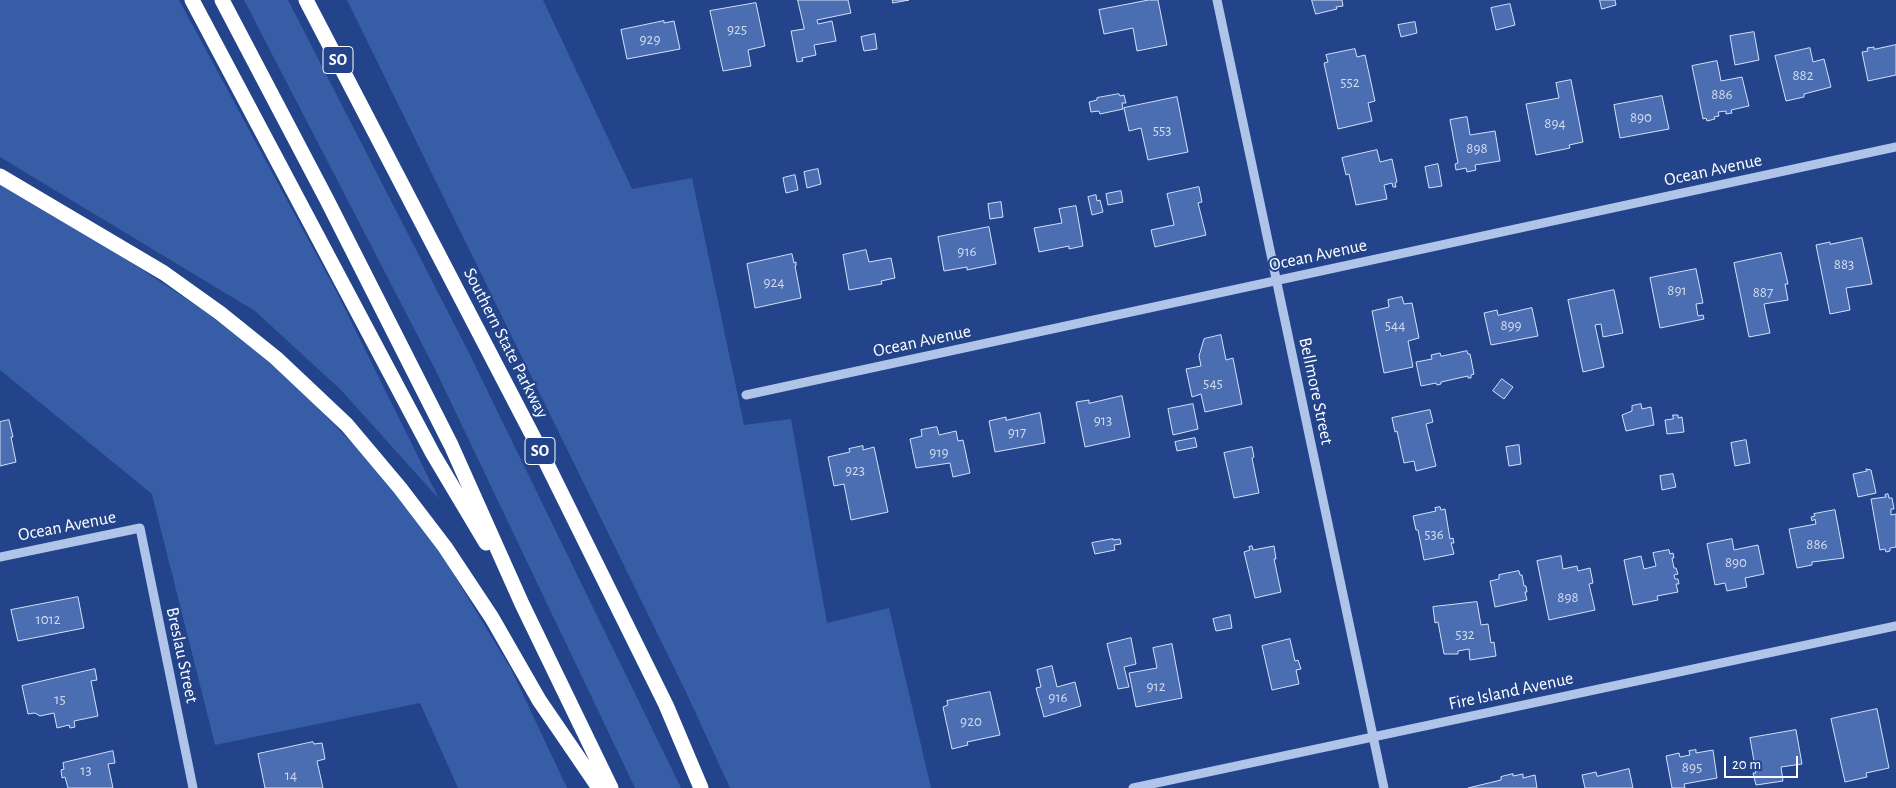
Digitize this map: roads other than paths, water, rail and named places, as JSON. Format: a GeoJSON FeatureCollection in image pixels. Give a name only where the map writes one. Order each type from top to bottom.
{"type":"FeatureCollection","features":[{"type":"Feature","properties":{"kind":"highway"},"geometry":{"type":"LineString","coordinates":[[192,0],[433,454],[522,604]]}},
{"type":"Feature","properties":{"kind":"highway"},"geometry":{"type":"LineString","coordinates":[[222,0],[327,200],[447,436],[522,604],[611,788]]}},
{"type":"Feature","properties":{"kind":"highway","name":"Southern State Parkway"},"geometry":{"type":"LineString","coordinates":[[306,0],[541,453],[666,705],[701,788]]}},
{"type":"Feature","properties":{"kind":"highway"},"geometry":{"type":"LineString","coordinates":[[0,176],[148,264],[220,312],[293,373],[347,425],[400,488],[445,547],[492,618],[539,700],[599,788]]}},
{"type":"Feature","properties":{"kind":"street","name":"Bellmore Street"},"geometry":{"type":"LineString","coordinates":[[1216,0],[1384,788]]}},
{"type":"Feature","properties":{"kind":"street","name":"Ocean Avenue"},"geometry":{"type":"LineString","coordinates":[[746,395],[1896,147]]}},
{"type":"Feature","properties":{"kind":"street","name":"Ocean Avenue"},"geometry":{"type":"LineString","coordinates":[[0,557],[140,528]]}},
{"type":"Feature","properties":{"kind":"street","name":"Breslau Street"},"geometry":{"type":"LineString","coordinates":[[140,528],[193,788]]}},
{"type":"Feature","properties":{"kind":"street","name":"Fire Island Avenue"},"geometry":{"type":"LineString","coordinates":[[1133,788],[1896,626]]}}]}
